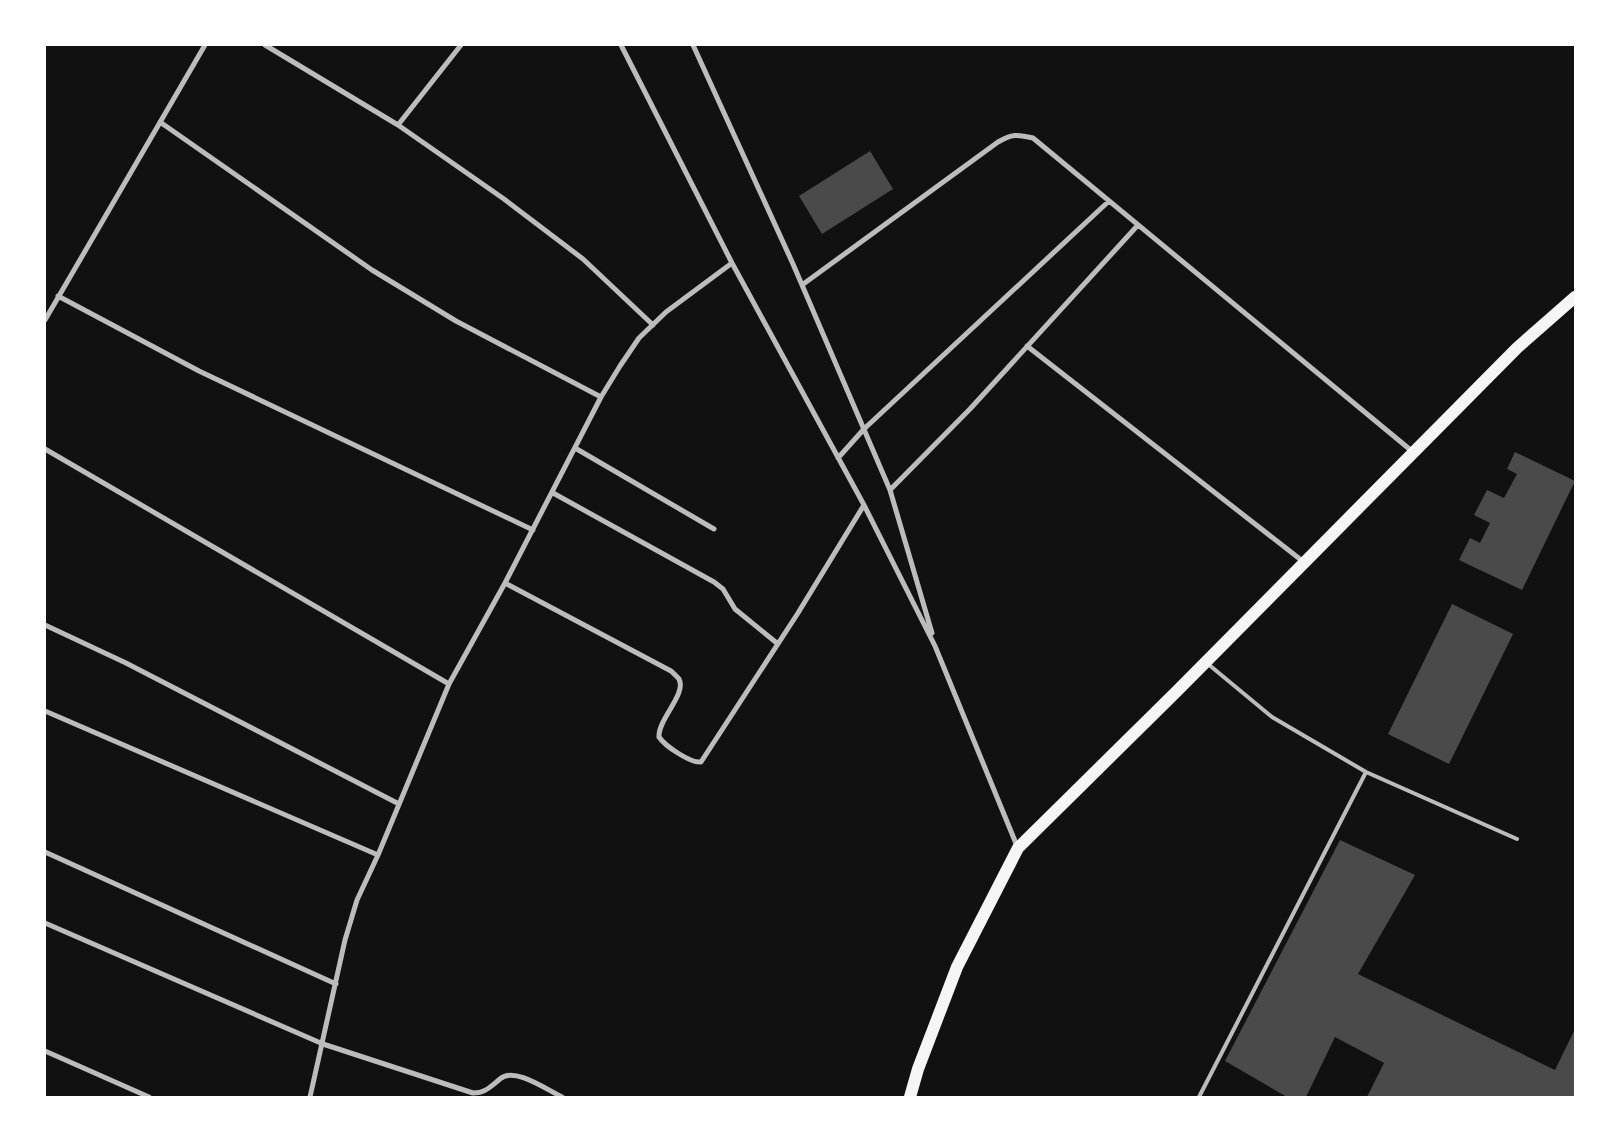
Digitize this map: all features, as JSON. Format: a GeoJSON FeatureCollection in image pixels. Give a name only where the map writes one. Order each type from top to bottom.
{"type":"FeatureCollection","features":[{"type":"Feature","properties":{"kind":"main road"},"geometry":{"type":"LineString","coordinates":[[910,1097],[956,967],[1018,848],[1305,563],[1517,348],[1575,297]]}},
{"type":"Feature","properties":{"kind":"street"},"geometry":{"type":"LineString","coordinates":[[45,320],[204,45]]}},
{"type":"Feature","properties":{"kind":"street"},"geometry":{"type":"LineString","coordinates":[[265,45],[398,125],[504,199],[583,259],[653,325]]}},
{"type":"Feature","properties":{"kind":"street"},"geometry":{"type":"LineString","coordinates":[[398,125],[461,45]]}},
{"type":"Feature","properties":{"kind":"street"},"geometry":{"type":"LineString","coordinates":[[621,45],[732,263],[864,505],[935,646],[1018,848]]}},
{"type":"Feature","properties":{"kind":"street"},"geometry":{"type":"LineString","coordinates":[[693,45],[802,285],[890,490],[935,646]]}},
{"type":"Feature","properties":{"kind":"street"},"geometry":{"type":"LineString","coordinates":[[160,122],[372,270],[456,321],[601,397]]}},
{"type":"Feature","properties":{"kind":"street"},"geometry":{"type":"LineString","coordinates":[[802,285],[990,148],[1011,135],[1033,138],[1413,452]]}},
{"type":"Feature","properties":{"kind":"street"},"geometry":{"type":"LineString","coordinates":[[838,458],[864,429],[1110,201]]}},
{"type":"Feature","properties":{"kind":"street"},"geometry":{"type":"LineString","coordinates":[[890,490],[970,409],[1138,225]]}},
{"type":"Feature","properties":{"kind":"street"},"geometry":{"type":"LineString","coordinates":[[310,1097],[345,940],[357,900],[378,855],[449,684],[553,493],[601,397],[620,366],[639,338],[666,312],[732,263]]}},
{"type":"Feature","properties":{"kind":"street"},"geometry":{"type":"LineString","coordinates":[[58,296],[199,371],[533,530]]}},
{"type":"Feature","properties":{"kind":"street"},"geometry":{"type":"LineString","coordinates":[[1027,346],[1305,563]]}},
{"type":"Feature","properties":{"kind":"street"},"geometry":{"type":"LineString","coordinates":[[575,448],[714,529]]}},
{"type":"Feature","properties":{"kind":"street"},"geometry":{"type":"LineString","coordinates":[[45,449],[449,684]]}},
{"type":"Feature","properties":{"kind":"street"},"geometry":{"type":"LineString","coordinates":[[553,493],[714,582],[723,589],[735,609],[778,644]]}},
{"type":"Feature","properties":{"kind":"street"},"geometry":{"type":"LineString","coordinates":[[505,583],[671,671],[678,678],[680,684],[679,692],[660,725],[659,737],[662,742],[695,763],[701,762],[778,644],[864,505]]}},
{"type":"Feature","properties":{"kind":"street"},"geometry":{"type":"LineString","coordinates":[[45,625],[126,663],[399,804]]}},
{"type":"Feature","properties":{"kind":"street"},"geometry":{"type":"LineString","coordinates":[[45,711],[378,855]]}},
{"type":"Feature","properties":{"kind":"street"},"geometry":{"type":"LineString","coordinates":[[45,852],[336,984]]}},
{"type":"Feature","properties":{"kind":"street"},"geometry":{"type":"LineString","coordinates":[[45,922],[322,1044],[473,1093],[482,1093],[502,1077],[510,1074],[523,1077],[562,1097]]}},
{"type":"Feature","properties":{"kind":"street"},"geometry":{"type":"LineString","coordinates":[[45,1051],[149,1097]]}},
{"type":"Feature","properties":{"kind":"lane"},"geometry":{"type":"LineString","coordinates":[[1206,662],[1272,717],[1366,772],[1517,838]]}},
{"type":"Feature","properties":{"kind":"lane"},"geometry":{"type":"LineString","coordinates":[[1199,1097],[1366,772]]}},
{"type":"Feature","properties":{"kind":"building"},"geometry":{"type":"Polygon","coordinates":[[[870,151],[893,189],[822,234],[799,196],[870,151]]]}},
{"type":"Feature","properties":{"kind":"building"},"geometry":{"type":"Polygon","coordinates":[[[1515,452],[1575,481],[1522,590],[1459,560],[1470,538],[1480,543],[1490,523],[1474,515],[1487,490],[1504,498],[1517,474],[1507,469],[1515,452]]]}},
{"type":"Feature","properties":{"kind":"building"},"geometry":{"type":"Polygon","coordinates":[[[1452,604],[1513,634],[1449,764],[1388,734],[1452,604]]]}},
{"type":"Feature","properties":{"kind":"building"},"geometry":{"type":"Polygon","coordinates":[[[1340,840],[1415,875],[1358,974],[1555,1070],[1575,1029],[1575,1097],[1367,1097],[1384,1063],[1335,1037],[1306,1097],[1287,1097],[1225,1061],[1340,840]]]}}]}
